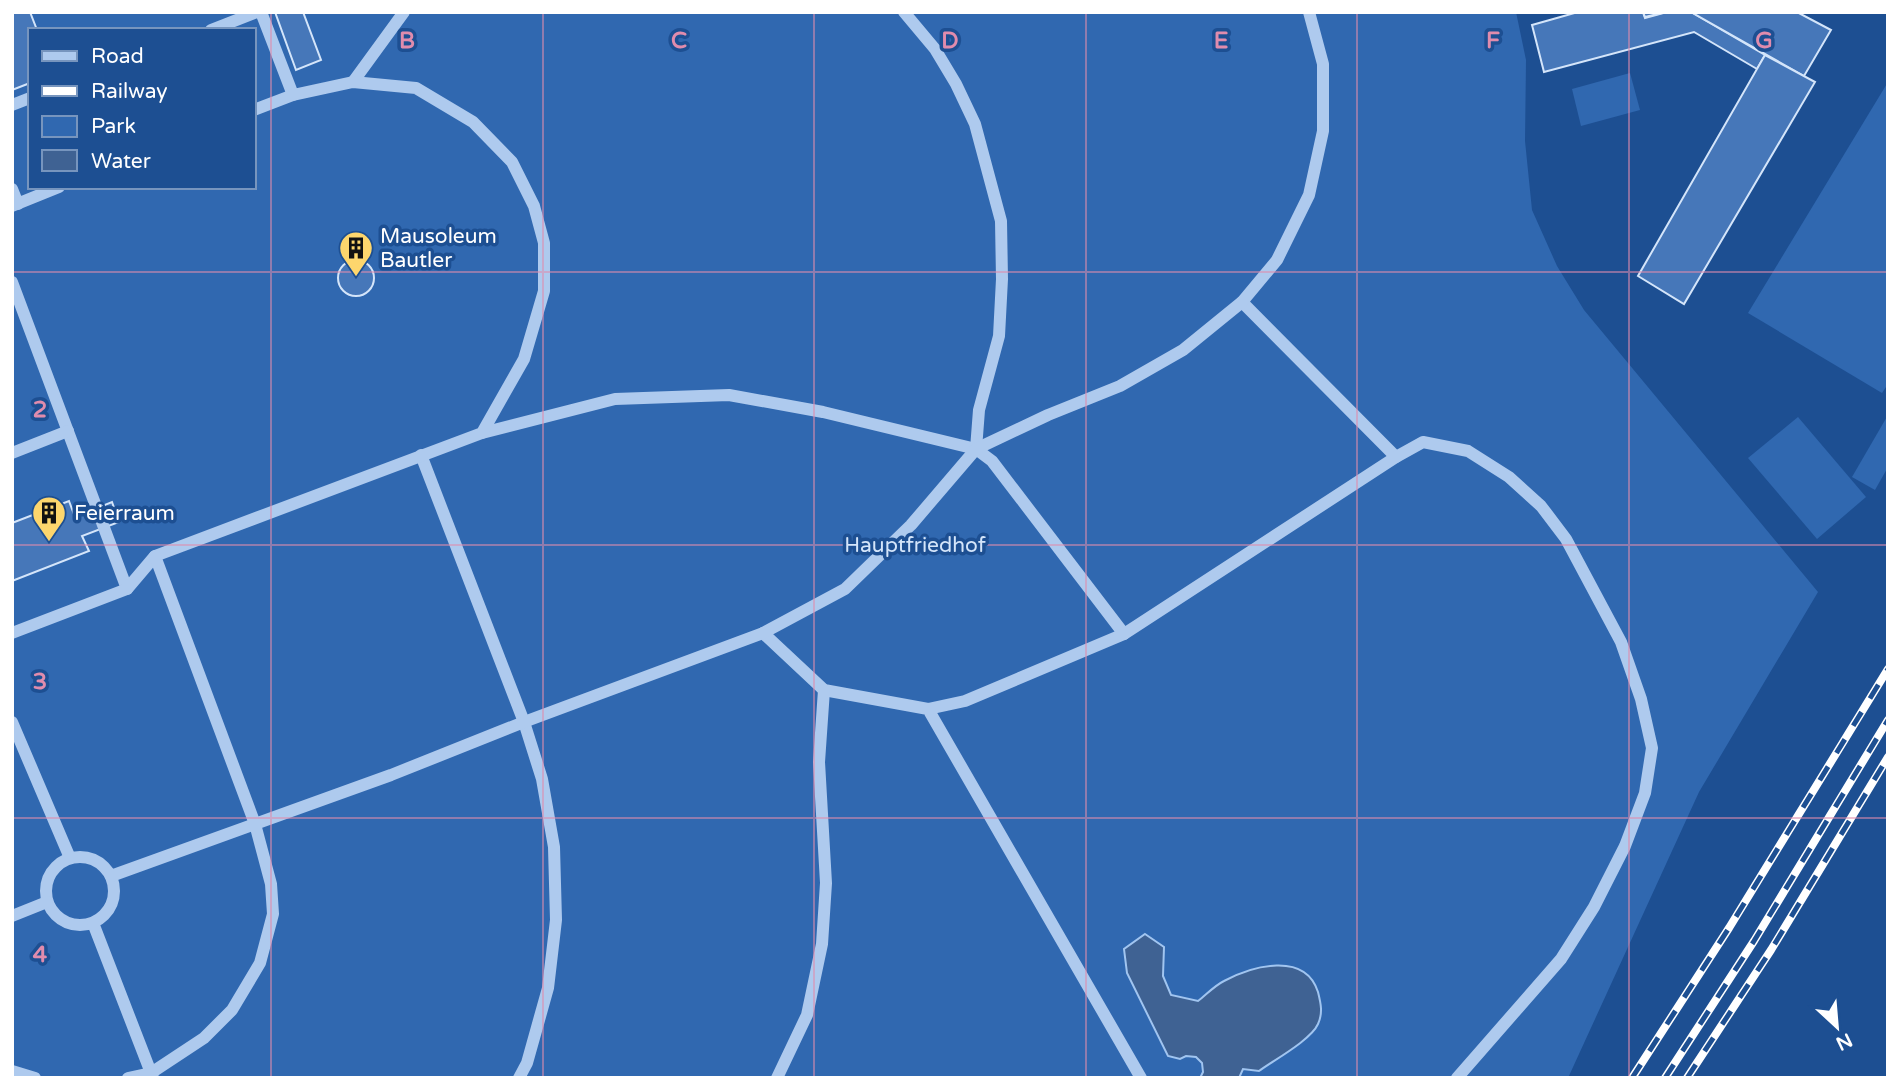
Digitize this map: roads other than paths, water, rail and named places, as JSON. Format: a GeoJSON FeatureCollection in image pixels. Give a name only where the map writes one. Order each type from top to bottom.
{"type":"FeatureCollection","features":[{"type":"Feature","properties":{"kind":"lane"},"geometry":{"type":"LineString","coordinates":[[216,28],[259,12],[293,95]]}},
{"type":"Feature","properties":{"kind":"lane"},"geometry":{"type":"LineString","coordinates":[[353,82],[404,12]]}},
{"type":"Feature","properties":{"kind":"lane"},"geometry":{"type":"LineString","coordinates":[[904,12],[935,49],[975,124],[1001,221],[999,336],[979,410],[976,449]]}},
{"type":"Feature","properties":{"kind":"lane"},"geometry":{"type":"LineString","coordinates":[[111,876],[391,775],[763,633],[845,589],[911,525],[976,449],[1048,415],[1120,386],[1183,350],[1242,302],[1277,260],[1308,195],[1323,131],[1323,64],[1310,12]]}},
{"type":"Feature","properties":{"kind":"lane"},"geometry":{"type":"LineString","coordinates":[[256,109],[293,95],[353,82],[416,88],[473,122],[512,162],[534,206],[544,243],[544,291],[524,359],[482,433]]}},
{"type":"Feature","properties":{"kind":"lane"},"geometry":{"type":"LineString","coordinates":[[12,189],[15,205],[54,189]]}},
{"type":"Feature","properties":{"kind":"lane"},"geometry":{"type":"LineString","coordinates":[[12,282],[127,589]]}},
{"type":"Feature","properties":{"kind":"lane"},"geometry":{"type":"LineString","coordinates":[[1242,302],[1396,457]]}},
{"type":"Feature","properties":{"kind":"lane"},"geometry":{"type":"LineString","coordinates":[[12,633],[127,589],[155,556],[482,433],[615,399],[729,396],[823,412],[976,449],[992,461],[1124,634]]}},
{"type":"Feature","properties":{"kind":"lane"},"geometry":{"type":"LineString","coordinates":[[12,453],[68,431]]}},
{"type":"Feature","properties":{"kind":"lane"},"geometry":{"type":"LineString","coordinates":[[763,633],[824,690],[928,709],[965,701],[1124,634],[1423,442],[1468,451],[1509,477],[1541,506],[1566,539],[1597,594],[1621,642],[1641,699],[1652,748],[1645,793],[1625,846],[1594,907],[1561,959],[1457,1078]]}},
{"type":"Feature","properties":{"kind":"lane"},"geometry":{"type":"LineString","coordinates":[[421,455],[524,722],[542,779],[554,847],[556,920],[548,988],[527,1063],[519,1078]]}},
{"type":"Feature","properties":{"kind":"lane"},"geometry":{"type":"LineString","coordinates":[[128,1078],[152,1075],[204,1038],[232,1010],[260,963],[273,914],[271,884],[255,824],[155,556]]}},
{"type":"Feature","properties":{"kind":"lane"},"geometry":{"type":"LineString","coordinates":[[777,1078],[807,1015],[822,944],[826,883],[819,762],[824,690]]}},
{"type":"Feature","properties":{"kind":"lane"},"geometry":{"type":"LineString","coordinates":[[928,709],[1141,1078]]}},
{"type":"Feature","properties":{"kind":"lane"},"geometry":{"type":"LineString","coordinates":[[12,722],[70,858]]}},
{"type":"Feature","properties":{"kind":"lane"},"geometry":{"type":"LineString","coordinates":[[83,856],[94,859],[103,865],[111,876],[115,889],[112,904],[105,915],[93,923],[78,925],[65,921],[53,912],[47,902],[46,887],[49,878],[55,868],[70,858],[83,856]]}},
{"type":"Feature","properties":{"kind":"lane"},"geometry":{"type":"LineString","coordinates":[[12,916],[47,902]]}},
{"type":"Feature","properties":{"kind":"lane"},"geometry":{"type":"LineString","coordinates":[[93,923],[152,1075]]}},
{"type":"Feature","properties":{"kind":"lane"},"geometry":{"type":"LineString","coordinates":[[12,1071],[35,1078]]}},
{"type":"Feature","properties":{"kind":"water"},"geometry":{"type":"Polygon","coordinates":[[[1145,934],[1164,947],[1163,976],[1171,995],[1198,1001],[1217,985],[1236,975],[1263,967],[1290,967],[1302,971],[1311,979],[1318,992],[1321,1016],[1318,1024],[1300,1043],[1259,1071],[1243,1069],[1239,1078],[1200,1078],[1203,1072],[1202,1063],[1196,1057],[1186,1056],[1180,1059],[1168,1056],[1127,973],[1124,949],[1145,934]]]}},
{"type":"Feature","properties":{"kind":"railway"},"geometry":{"type":"LineString","coordinates":[[1632,1078],[1729,928],[1888,669]]}},
{"type":"Feature","properties":{"kind":"railway"},"geometry":{"type":"LineString","coordinates":[[1665,1078],[1754,941],[1888,720]]}},
{"type":"Feature","properties":{"kind":"railway"},"geometry":{"type":"LineString","coordinates":[[1687,1078],[1771,950],[1888,757]]}},
{"type":"Feature","properties":{"kind":"place","name":"Mausoleum Bautler"},"geometry":{"type":"Point","coordinates":[356,278]}},
{"type":"Feature","properties":{"kind":"place","name":"Feierraum"},"geometry":{"type":"Point","coordinates":[49,543]}},
{"type":"Feature","properties":{"kind":"park label","name":"Hauptfriedhof"},"geometry":{"type":"Point","coordinates":[915,545]}}]}
